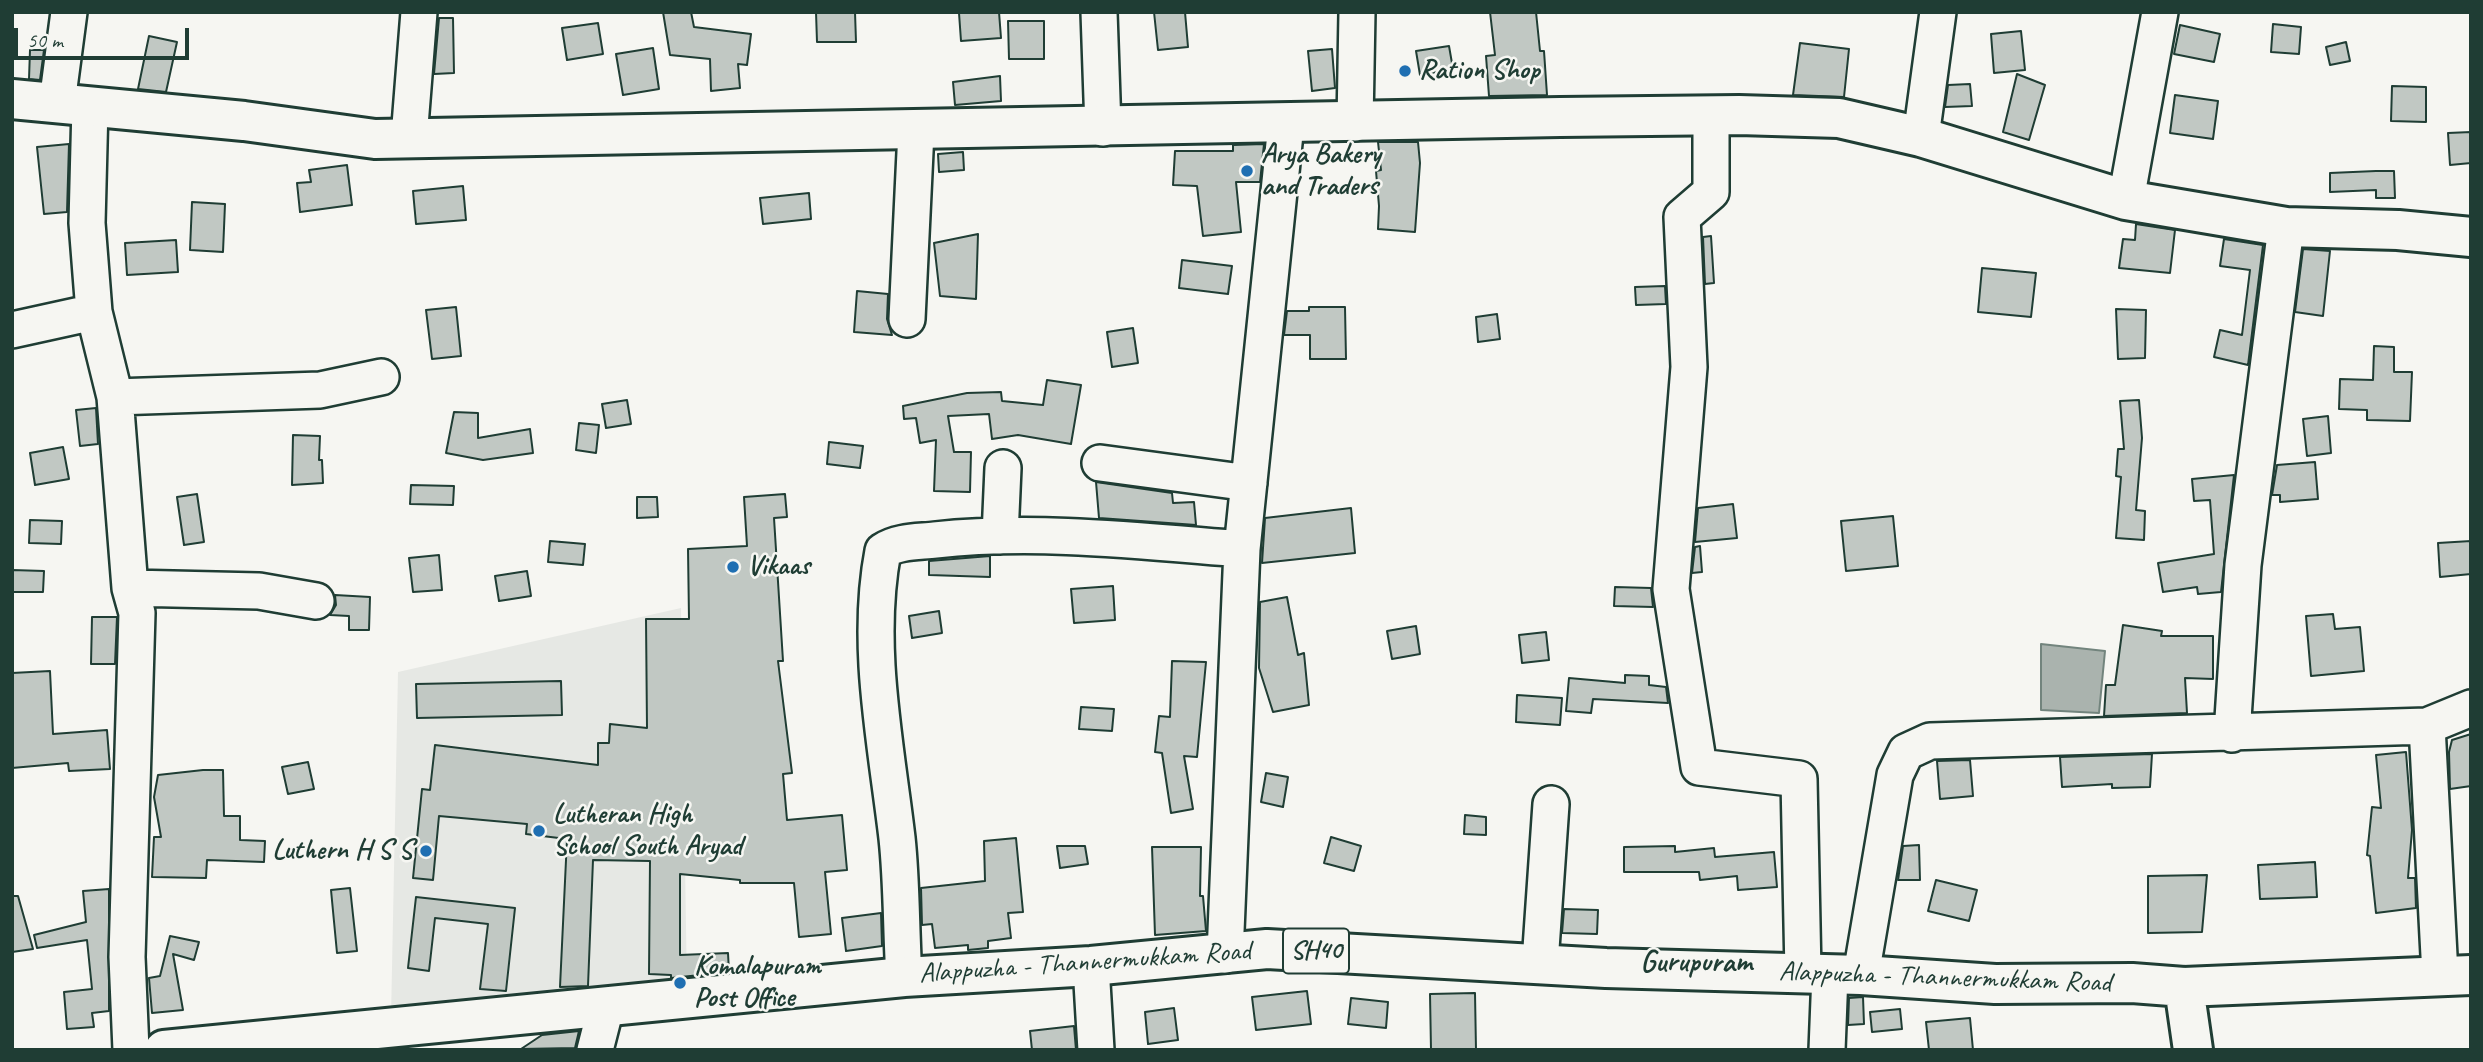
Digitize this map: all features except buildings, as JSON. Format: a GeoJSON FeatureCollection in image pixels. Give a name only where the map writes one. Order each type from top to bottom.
{"type":"FeatureCollection","features":[{"type":"Feature","properties":{"kind":"main road"},"geometry":{"type":"LineString","coordinates":[[12,99],[244,121],[375,139],[1711,116],[1839,118],[1921,137],[2126,200],[2286,227],[2398,230],[2471,237]]}},
{"type":"Feature","properties":{"kind":"main road","name":"Alappuzha - Thannermukkam Road"},"geometry":{"type":"LineString","coordinates":[[164,1050],[904,977],[1091,966],[1267,949],[1831,974],[1995,984],[2132,984],[2183,987],[2456,975]]}},
{"type":"Feature","properties":{"kind":"main road"},"geometry":{"type":"LineString","coordinates":[[2183,987],[2193,1050]]}},
{"type":"Feature","properties":{"kind":"street"},"geometry":{"type":"LineString","coordinates":[[69,12],[73,105],[94,312],[116,397],[130,588],[137,613],[127,957],[131,1050]]}},
{"type":"Feature","properties":{"kind":"street"},"geometry":{"type":"LineString","coordinates":[[409,138],[419,12]]}},
{"type":"Feature","properties":{"kind":"street"},"geometry":{"type":"LineString","coordinates":[[1099,12],[1102,128]]}},
{"type":"Feature","properties":{"kind":"street"},"geometry":{"type":"LineString","coordinates":[[1355,123],[1357,12]]}},
{"type":"Feature","properties":{"kind":"street"},"geometry":{"type":"LineString","coordinates":[[1921,137],[1938,12]]}},
{"type":"Feature","properties":{"kind":"street"},"geometry":{"type":"LineString","coordinates":[[2126,200],[2160,12]]}},
{"type":"Feature","properties":{"kind":"street"},"geometry":{"type":"LineString","coordinates":[[1711,116],[1711,192],[1682,217],[1689,367],[1671,589],[1699,767],[1799,779],[1831,974],[1827,1050]]}},
{"type":"Feature","properties":{"kind":"street"},"geometry":{"type":"LineString","coordinates":[[1224,955],[1242,549],[1286,124]]}},
{"type":"Feature","properties":{"kind":"street"},"geometry":{"type":"LineString","coordinates":[[907,319],[916,131]]}},
{"type":"Feature","properties":{"kind":"street"},"geometry":{"type":"LineString","coordinates":[[2232,734],[2243,565],[2286,227]]}},
{"type":"Feature","properties":{"kind":"street"},"geometry":{"type":"LineString","coordinates":[[12,330],[94,312]]}},
{"type":"Feature","properties":{"kind":"street"},"geometry":{"type":"LineString","coordinates":[[116,397],[320,390],[381,377]]}},
{"type":"Feature","properties":{"kind":"street"},"geometry":{"type":"LineString","coordinates":[[1100,463],[1249,483]]}},
{"type":"Feature","properties":{"kind":"street"},"geometry":{"type":"LineString","coordinates":[[1000,536],[1003,468]]}},
{"type":"Feature","properties":{"kind":"street"},"geometry":{"type":"LineString","coordinates":[[904,977],[897,839],[884,755],[877,616],[883,551],[908,543],[1000,536],[1102,537],[1242,549]]}},
{"type":"Feature","properties":{"kind":"street"},"geometry":{"type":"LineString","coordinates":[[130,588],[259,591],[316,601]]}},
{"type":"Feature","properties":{"kind":"street"},"geometry":{"type":"LineString","coordinates":[[1831,974],[1895,775],[1906,752],[1930,741],[2232,734],[2427,726],[2471,709]]}},
{"type":"Feature","properties":{"kind":"street"},"geometry":{"type":"LineString","coordinates":[[2427,726],[2456,975]]}},
{"type":"Feature","properties":{"kind":"street"},"geometry":{"type":"LineString","coordinates":[[1540,963],[1551,804]]}},
{"type":"Feature","properties":{"kind":"street"},"geometry":{"type":"LineString","coordinates":[[1091,966],[1096,1050]]}},
{"type":"Feature","properties":{"kind":"street"},"geometry":{"type":"LineString","coordinates":[[595,1050],[606,1007]]}},
{"type":"Feature","properties":{"kind":"shaded area","name":"Lutheran High School South Aryad"},"geometry":{"type":"Polygon","coordinates":[[[681,608],[687,990],[391,1017],[398,672],[681,608]]]}},
{"type":"Feature","properties":{"kind":"shaded area"},"geometry":{"type":"Polygon","coordinates":[[[2041,644],[2105,651],[2099,713],[2041,710],[2041,644]]]}},
{"type":"Feature","properties":{"kind":"place","name":"Ration Shop"},"geometry":{"type":"Point","coordinates":[1405,71]}},
{"type":"Feature","properties":{"kind":"place","name":"Arya Bakery and Traders"},"geometry":{"type":"Point","coordinates":[1247,171]}},
{"type":"Feature","properties":{"kind":"place","name":"Vikaas"},"geometry":{"type":"Point","coordinates":[733,567]}},
{"type":"Feature","properties":{"kind":"place","name":"Lutheran High School South Aryad"},"geometry":{"type":"Point","coordinates":[539,831]}},
{"type":"Feature","properties":{"kind":"place","name":"Luthern H S S"},"geometry":{"type":"Point","coordinates":[426,851]}},
{"type":"Feature","properties":{"kind":"place","name":"Komalapuram Post Office"},"geometry":{"type":"Point","coordinates":[680,983]}},
{"type":"Feature","properties":{"kind":"district","name":"Gurupuram"},"geometry":{"type":"Point","coordinates":[1696,963]}}]}
